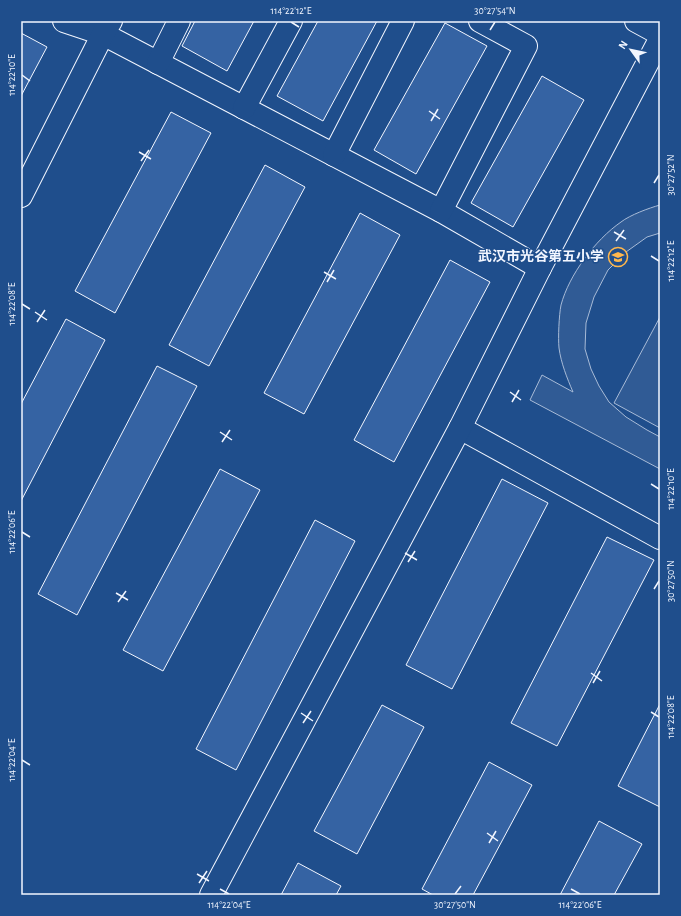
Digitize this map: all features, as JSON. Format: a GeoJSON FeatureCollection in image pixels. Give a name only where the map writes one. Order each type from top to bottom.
{"type":"FeatureCollection","features":[{"type":"Feature","properties":{"kind":"street"},"geometry":{"type":"LineString","coordinates":[[64,21],[107,27],[158,63],[441,211],[540,268]]}},
{"type":"Feature","properties":{"kind":"street"},"geometry":{"type":"LineString","coordinates":[[158,63],[179,21]]}},
{"type":"Feature","properties":{"kind":"street"},"geometry":{"type":"LineString","coordinates":[[244,108],[290,21]]}},
{"type":"Feature","properties":{"kind":"street"},"geometry":{"type":"LineString","coordinates":[[334,155],[403,21]]}},
{"type":"Feature","properties":{"kind":"street"},"geometry":{"type":"LineString","coordinates":[[441,211],[526,46],[480,21]]}},
{"type":"Feature","properties":{"kind":"street"},"geometry":{"type":"LineString","coordinates":[[636,21],[660,34]]}},
{"type":"Feature","properties":{"kind":"street"},"geometry":{"type":"LineString","coordinates":[[21,196],[107,27]]}},
{"type":"Feature","properties":{"kind":"street"},"geometry":{"type":"LineString","coordinates":[[211,895],[460,428],[540,268],[660,39]]}},
{"type":"Feature","properties":{"kind":"street"},"geometry":{"type":"LineString","coordinates":[[460,428],[660,538]]}},
{"type":"Feature","properties":{"kind":"shaded area"},"geometry":{"type":"Polygon","coordinates":[[[660,205],[660,233],[647,237],[626,252],[608,270],[594,297],[586,323],[585,349],[591,369],[609,402],[626,417],[660,437],[660,469],[530,400],[542,375],[573,392],[566,376],[559,348],[560,315],[561,305],[570,282],[584,259],[602,238],[621,222],[645,210],[660,205]]]}},
{"type":"Feature","properties":{"kind":"shaded area"},"geometry":{"type":"Polygon","coordinates":[[[660,317],[660,428],[614,403],[660,317]]]}},
{"type":"Feature","properties":{"kind":"building"},"geometry":{"type":"Polygon","coordinates":[[[195,21],[254,21],[227,71],[182,46],[195,21]]]}},
{"type":"Feature","properties":{"kind":"building"},"geometry":{"type":"Polygon","coordinates":[[[318,21],[377,21],[323,121],[277,96],[318,21]]]}},
{"type":"Feature","properties":{"kind":"building"},"geometry":{"type":"Polygon","coordinates":[[[445,23],[487,46],[416,174],[374,150],[445,23]]]}},
{"type":"Feature","properties":{"kind":"building"},"geometry":{"type":"Polygon","coordinates":[[[21,33],[47,47],[21,96],[21,33]]]}},
{"type":"Feature","properties":{"kind":"building"},"geometry":{"type":"Polygon","coordinates":[[[542,76],[584,100],[513,227],[471,203],[542,76]]]}},
{"type":"Feature","properties":{"kind":"building"},"geometry":{"type":"Polygon","coordinates":[[[171,112],[211,133],[115,313],[75,291],[171,112]]]}},
{"type":"Feature","properties":{"kind":"building"},"geometry":{"type":"Polygon","coordinates":[[[265,165],[305,187],[209,366],[169,345],[265,165]]]}},
{"type":"Feature","properties":{"kind":"building"},"geometry":{"type":"Polygon","coordinates":[[[360,213],[400,235],[304,414],[264,393],[360,213]]]}},
{"type":"Feature","properties":{"kind":"building"},"geometry":{"type":"Polygon","coordinates":[[[450,260],[490,282],[394,462],[354,440],[450,260]]]}},
{"type":"Feature","properties":{"kind":"building"},"geometry":{"type":"Polygon","coordinates":[[[66,319],[105,340],[21,501],[21,404],[66,319]]]}},
{"type":"Feature","properties":{"kind":"building"},"geometry":{"type":"Polygon","coordinates":[[[157,366],[197,386],[77,615],[38,594],[157,366]]]}},
{"type":"Feature","properties":{"kind":"building"},"geometry":{"type":"Polygon","coordinates":[[[220,469],[260,490],[163,671],[123,650],[220,469]]]}},
{"type":"Feature","properties":{"kind":"building"},"geometry":{"type":"Polygon","coordinates":[[[502,479],[548,503],[452,689],[406,665],[502,479]]]}},
{"type":"Feature","properties":{"kind":"building"},"geometry":{"type":"Polygon","coordinates":[[[315,520],[355,541],[236,770],[196,749],[315,520]]]}},
{"type":"Feature","properties":{"kind":"building"},"geometry":{"type":"Polygon","coordinates":[[[607,537],[654,560],[557,746],[511,723],[607,537]]]}},
{"type":"Feature","properties":{"kind":"building"},"geometry":{"type":"Polygon","coordinates":[[[660,704],[660,807],[618,786],[660,704]]]}},
{"type":"Feature","properties":{"kind":"building"},"geometry":{"type":"Polygon","coordinates":[[[382,705],[424,727],[357,854],[314,831],[382,705]]]}},
{"type":"Feature","properties":{"kind":"building"},"geometry":{"type":"Polygon","coordinates":[[[489,762],[532,785],[473,895],[433,895],[422,889],[489,762]]]}},
{"type":"Feature","properties":{"kind":"building"},"geometry":{"type":"Polygon","coordinates":[[[599,821],[642,844],[614,895],[560,895],[599,821]]]}},
{"type":"Feature","properties":{"kind":"building"},"geometry":{"type":"Polygon","coordinates":[[[298,863],[341,886],[336,895],[281,895],[298,863]]]}},
{"type":"Feature","properties":{"kind":"place","name":"武汉市光谷第五小学"},"geometry":{"type":"Point","coordinates":[618,257]}}]}
